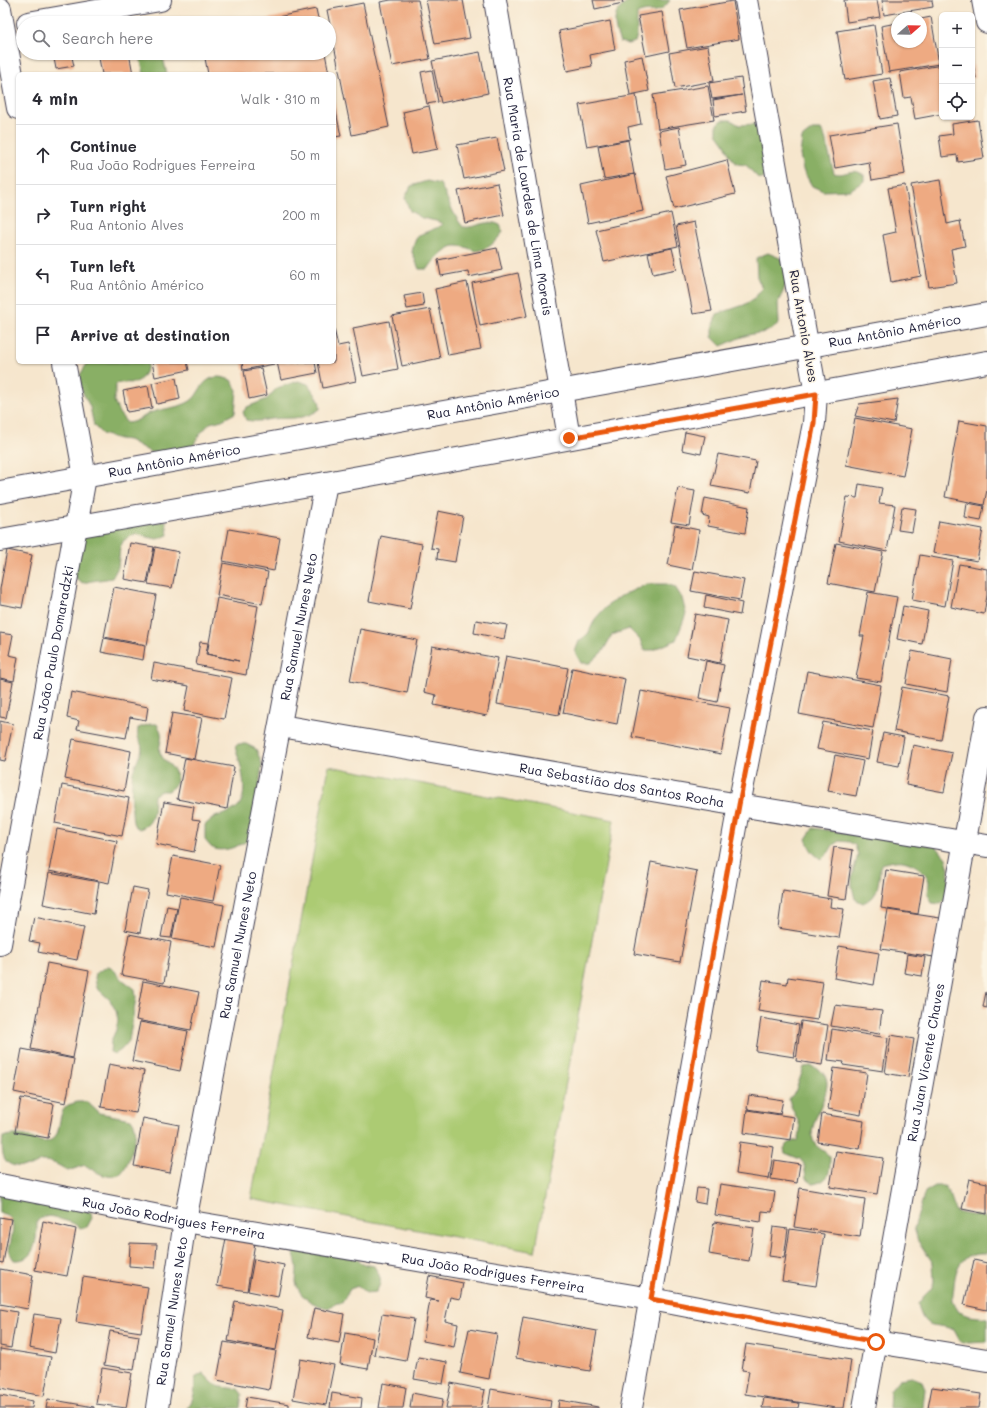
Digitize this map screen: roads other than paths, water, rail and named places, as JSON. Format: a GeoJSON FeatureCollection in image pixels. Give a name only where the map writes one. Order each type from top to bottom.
{"type":"FeatureCollection","features":[{"type":"Feature","properties":{"kind":"street"},"geometry":{"type":"LineString","coordinates":[[68,16],[160,0]]}},
{"type":"Feature","properties":{"kind":"street","name":"Rua Maria de Lourdes de Lima Morais"},"geometry":{"type":"LineString","coordinates":[[495,0],[560,392],[569,438]]}},
{"type":"Feature","properties":{"kind":"street","name":"Rua Antonio Alves"},"geometry":{"type":"LineString","coordinates":[[631,1408],[739,805],[814,423],[816,394],[746,0]]}},
{"type":"Feature","properties":{"kind":"street"},"geometry":{"type":"LineString","coordinates":[[983,0],[987,22]]}},
{"type":"Feature","properties":{"kind":"street"},"geometry":{"type":"LineString","coordinates":[[7,22],[16,92]]}},
{"type":"Feature","properties":{"kind":"street","name":"Rua Antônio Américo"},"geometry":{"type":"LineString","coordinates":[[0,492],[987,314]]}},
{"type":"Feature","properties":{"kind":"street"},"geometry":{"type":"LineString","coordinates":[[0,540],[326,483],[987,362]]}},
{"type":"Feature","properties":{"kind":"street","name":"Rua João Paulo Domaradzki"},"geometry":{"type":"LineString","coordinates":[[0,944],[85,477],[64,364]]}},
{"type":"Feature","properties":{"kind":"street","name":"Rua Samuel Nunes Neto"},"geometry":{"type":"LineString","coordinates":[[157,1408],[185,1221],[281,726],[326,483]]}},
{"type":"Feature","properties":{"kind":"street","name":"Rua Juan Vicente Chaves"},"geometry":{"type":"LineString","coordinates":[[864,1408],[987,717]]}},
{"type":"Feature","properties":{"kind":"street","name":"Rua Sebastião dos Santos Rocha"},"geometry":{"type":"LineString","coordinates":[[281,726],[987,846]]}},
{"type":"Feature","properties":{"kind":"street","name":"Rua João Rodrigues Ferreira"},"geometry":{"type":"LineString","coordinates":[[0,1185],[185,1221],[651,1299],[876,1342],[987,1360]]}}]}
